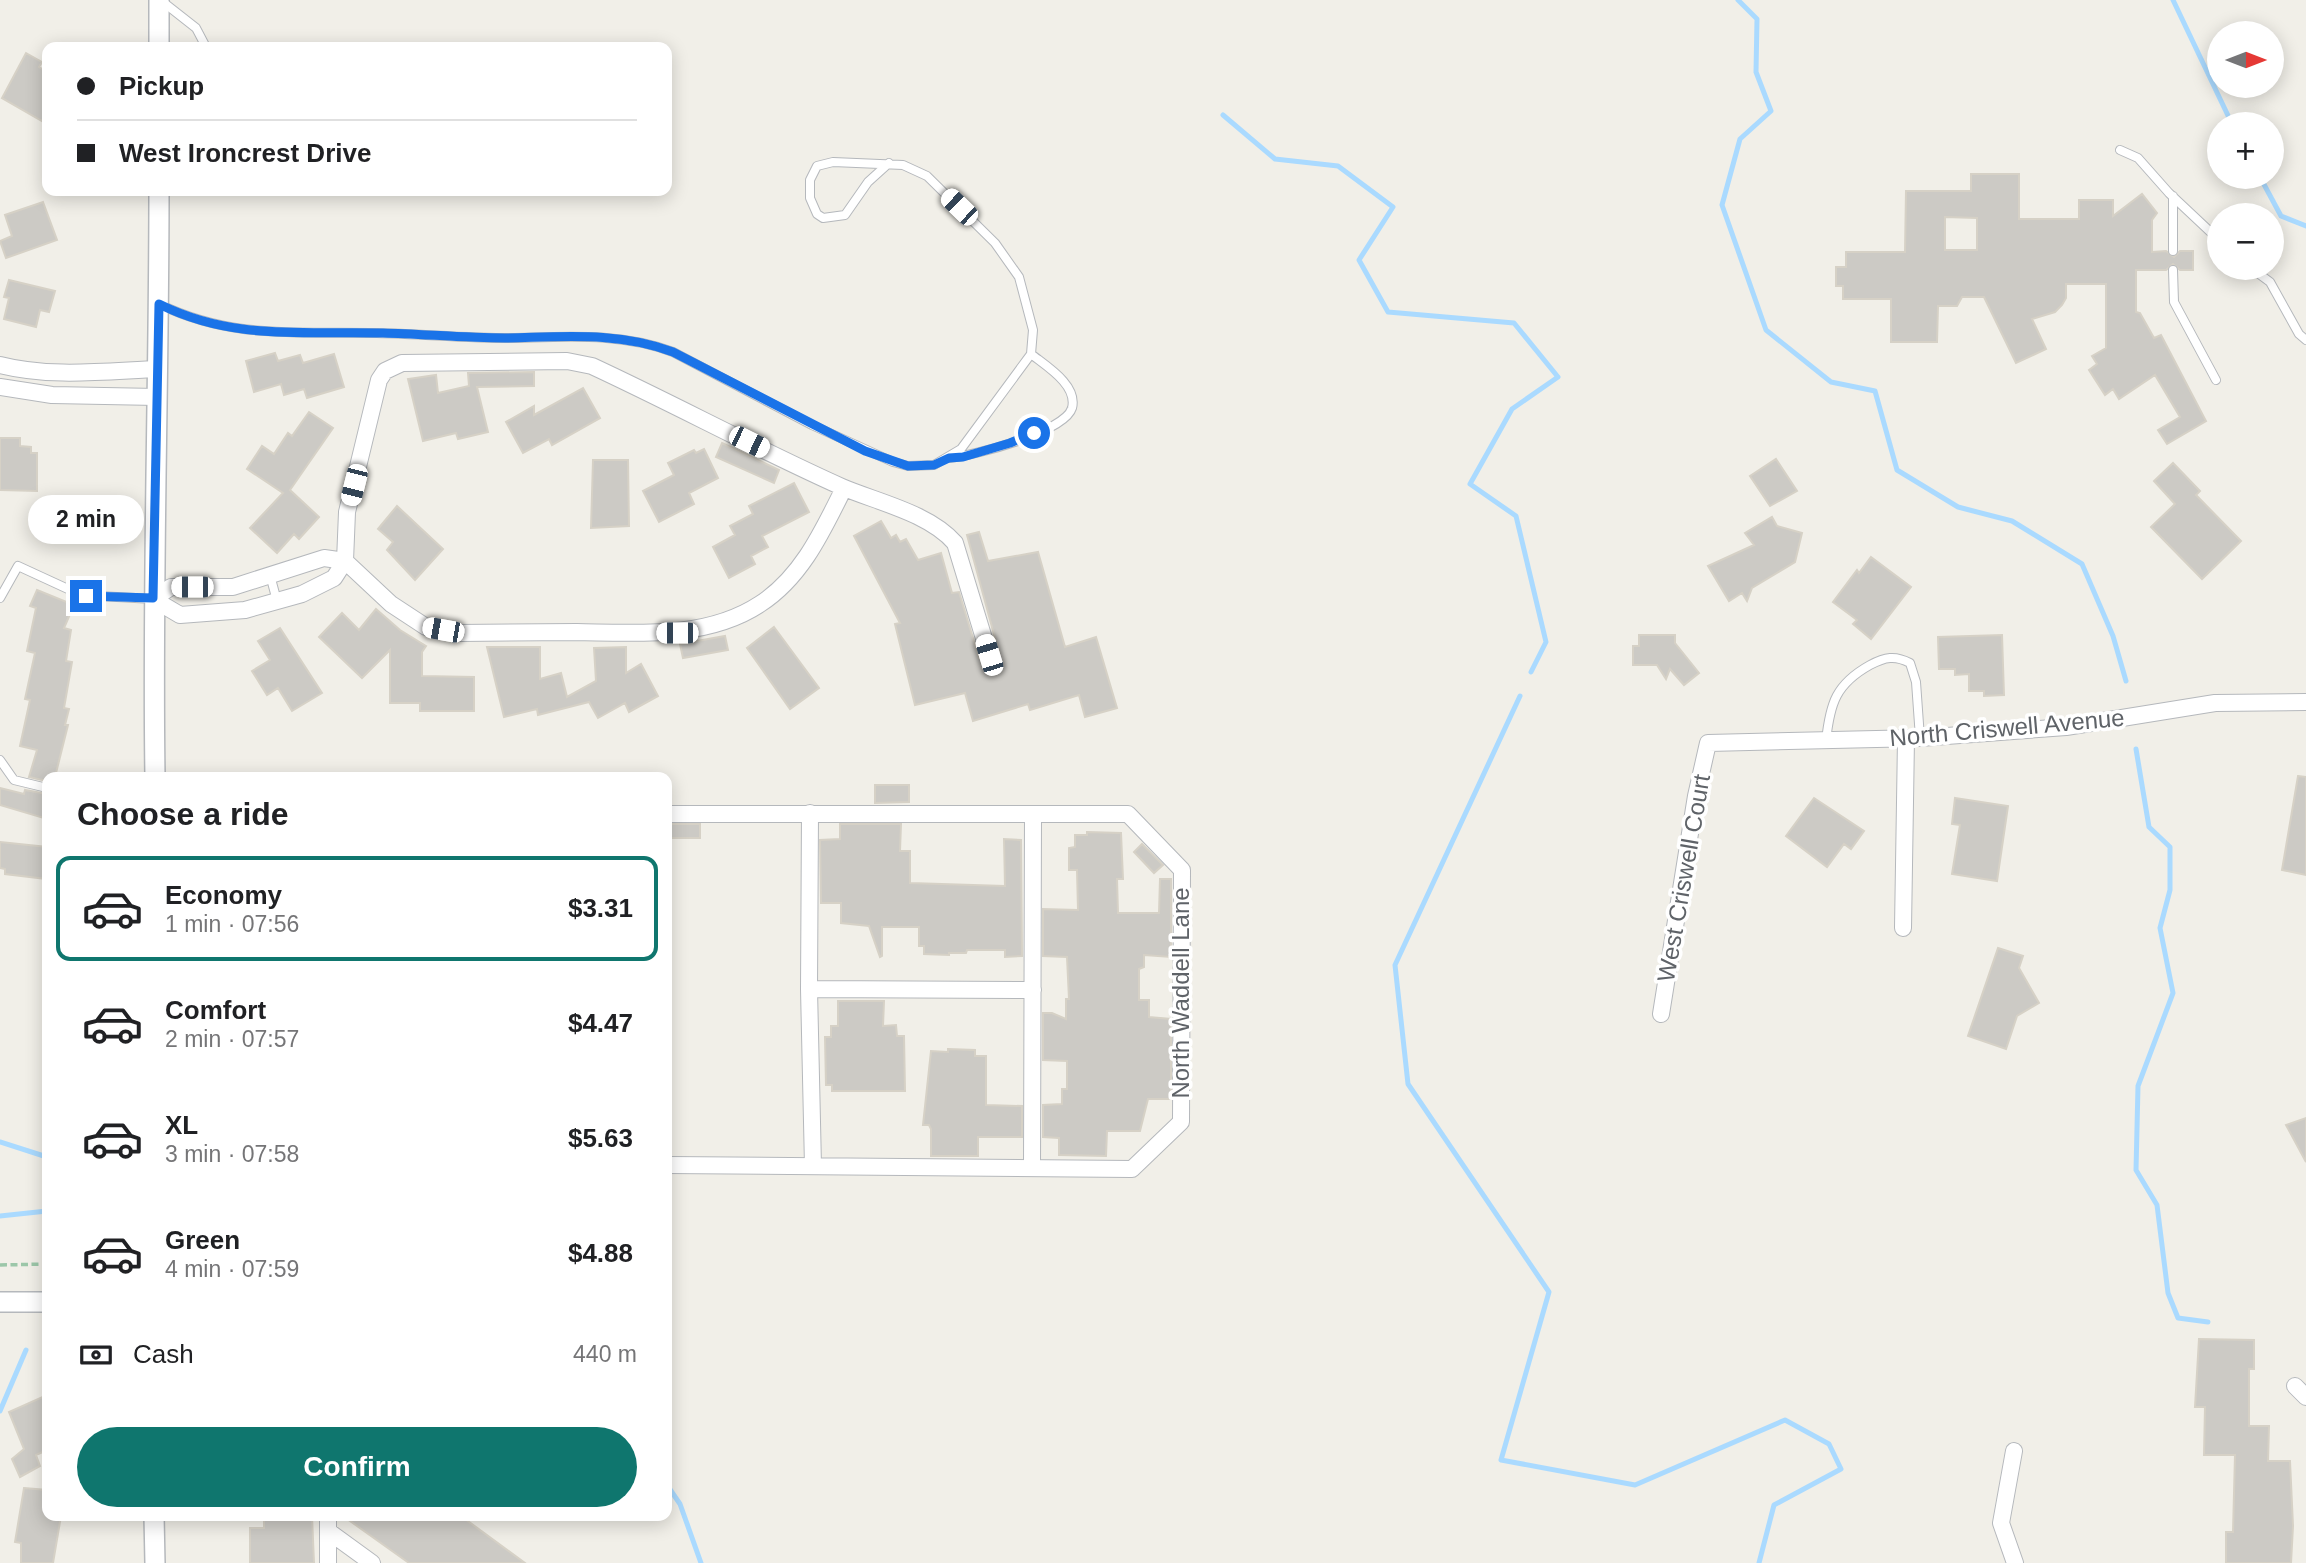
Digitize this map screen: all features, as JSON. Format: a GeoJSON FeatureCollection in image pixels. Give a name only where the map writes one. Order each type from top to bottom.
{"type":"FeatureCollection","features":[{"type":"Feature","properties":{"kind":"street"},"geometry":{"type":"LineString","coordinates":[[159,42],[160,0]]}},
{"type":"Feature","properties":{"kind":"street"},"geometry":{"type":"LineString","coordinates":[[155,772],[153,598],[159,369],[159,196]]}},
{"type":"Feature","properties":{"kind":"street"},"geometry":{"type":"LineString","coordinates":[[153,598],[180,615],[245,610],[302,594],[334,578],[345,561],[347,512],[379,380],[385,371],[402,363],[567,361],[592,366],[844,488],[899,508],[948,535],[955,543],[989,655]]}},
{"type":"Feature","properties":{"kind":"street"},"geometry":{"type":"LineString","coordinates":[[0,365],[17,370],[52,372],[159,369]]}},
{"type":"Feature","properties":{"kind":"street"},"geometry":{"type":"LineString","coordinates":[[0,387],[52,395],[157,397]]}},
{"type":"Feature","properties":{"kind":"street"},"geometry":{"type":"LineString","coordinates":[[153,598],[171,587],[233,587],[324,558],[345,561],[391,604],[426,627],[459,633],[677,633],[729,619],[761,604],[795,573],[816,542],[844,488]]}},
{"type":"Feature","properties":{"kind":"street","name":"North Criswell Avenue"},"geometry":{"type":"LineString","coordinates":[[1708,743],[1913,738],[2066,727],[2215,703],[2306,702]]}},
{"type":"Feature","properties":{"kind":"street"},"geometry":{"type":"LineString","coordinates":[[1903,928],[1913,738]]}},
{"type":"Feature","properties":{"kind":"street","name":"West Criswell Court"},"geometry":{"type":"LineString","coordinates":[[1661,1014],[1696,796],[1708,743]]}},
{"type":"Feature","properties":{"kind":"street"},"geometry":{"type":"LineString","coordinates":[[810,813],[813,1166]]}},
{"type":"Feature","properties":{"kind":"street","name":"North Waddell Lane"},"geometry":{"type":"LineString","coordinates":[[672,814],[1128,814],[1182,870],[1181,1122],[1132,1169],[672,1165]]}},
{"type":"Feature","properties":{"kind":"street"},"geometry":{"type":"LineString","coordinates":[[1032,1168],[1033,815]]}},
{"type":"Feature","properties":{"kind":"street"},"geometry":{"type":"LineString","coordinates":[[810,989],[1033,990]]}},
{"type":"Feature","properties":{"kind":"street"},"geometry":{"type":"LineString","coordinates":[[0,1302],[42,1302]]}},
{"type":"Feature","properties":{"kind":"street"},"geometry":{"type":"LineString","coordinates":[[2014,1451],[2001,1523],[2015,1563]]}},
{"type":"Feature","properties":{"kind":"street"},"geometry":{"type":"LineString","coordinates":[[154,1521],[155,1563]]}},
{"type":"Feature","properties":{"kind":"street"},"geometry":{"type":"LineString","coordinates":[[328,1523],[328,1563]]}},
{"type":"Feature","properties":{"kind":"street"},"geometry":{"type":"LineString","coordinates":[[328,1523],[372,1563]]}},
{"type":"Feature","properties":{"kind":"lane"},"geometry":{"type":"LineString","coordinates":[[160,0],[175,15],[196,29],[203,42]]}},
{"type":"Feature","properties":{"kind":"lane"},"geometry":{"type":"LineString","coordinates":[[2120,150],[2138,158],[2172,196],[2207,229]]}},
{"type":"Feature","properties":{"kind":"lane"},"geometry":{"type":"LineString","coordinates":[[159,304],[201,321],[250,331],[500,338],[599,337],[636,340],[673,352],[812,425],[893,462],[934,465],[961,449],[1031,355],[1033,330],[1026,293],[1010,262],[927,176],[903,164],[889,163],[833,162],[817,166],[810,180],[810,189],[817,214],[831,219],[845,215],[868,182],[889,163]]}},
{"type":"Feature","properties":{"kind":"lane"},"geometry":{"type":"LineString","coordinates":[[2172,196],[2172,251]]}},
{"type":"Feature","properties":{"kind":"lane"},"geometry":{"type":"LineString","coordinates":[[2173,270],[2174,302],[2216,380]]}},
{"type":"Feature","properties":{"kind":"lane"},"geometry":{"type":"LineString","coordinates":[[2267,280],[2299,334],[2306,340]]}},
{"type":"Feature","properties":{"kind":"lane"},"geometry":{"type":"LineString","coordinates":[[949,458],[970,455],[1010,443],[1059,423],[1068,415],[1072,408],[1072,399],[1066,386],[1059,376],[1031,355]]}},
{"type":"Feature","properties":{"kind":"lane"},"geometry":{"type":"LineString","coordinates":[[0,598],[18,566],[81,595],[153,598]]}},
{"type":"Feature","properties":{"kind":"lane"},"geometry":{"type":"LineString","coordinates":[[270,575],[277,601]]}},
{"type":"Feature","properties":{"kind":"lane"},"geometry":{"type":"LineString","coordinates":[[1826,741],[1829,715],[1836,696],[1850,676],[1882,658],[1898,657],[1910,663],[1916,682],[1913,738]]}},
{"type":"Feature","properties":{"kind":"lane"},"geometry":{"type":"LineString","coordinates":[[0,760],[13,780],[42,787]]}},
{"type":"Feature","properties":{"kind":"path"},"geometry":{"type":"LineString","coordinates":[[0,1265],[42,1265]]}},
{"type":"Feature","properties":{"kind":"building"},"geometry":{"type":"Polygon","coordinates":[[[26,53],[42,62],[39,67],[42,69],[42,121],[2,98],[26,53]]]}},
{"type":"Feature","properties":{"kind":"building"},"geometry":{"type":"Polygon","coordinates":[[[1971,174],[2019,174],[2019,219],[2079,219],[2079,200],[2113,200],[2113,216],[2142,194],[2157,213],[2152,220],[2152,252],[2166,251],[2174,257],[2180,251],[2193,251],[2193,270],[2180,270],[2173,264],[2166,270],[2136,270],[2136,312],[2140,313],[2154,338],[2161,335],[2206,421],[2167,444],[2158,430],[2180,417],[2155,375],[2119,399],[2113,389],[2105,395],[2089,370],[2097,364],[2092,356],[2106,348],[2106,284],[2066,284],[2066,298],[2062,305],[2055,312],[2032,319],[2046,349],[2016,363],[1984,297],[1962,297],[1957,306],[1938,306],[1937,342],[1891,342],[1891,299],[1843,299],[1843,286],[1836,286],[1836,267],[1846,267],[1846,252],[1905,252],[1906,191],[1971,191],[1971,174]],[[1945,217],[1945,250],[1977,250],[1977,218],[1945,217]]]}},
{"type":"Feature","properties":{"kind":"building"},"geometry":{"type":"Polygon","coordinates":[[[43,202],[57,240],[6,258],[0,241],[12,236],[5,215],[43,202]]]}},
{"type":"Feature","properties":{"kind":"building"},"geometry":{"type":"Polygon","coordinates":[[[9,280],[55,291],[49,312],[40,310],[36,327],[4,319],[9,298],[4,297],[9,280]]]}},
{"type":"Feature","properties":{"kind":"building"},"geometry":{"type":"Polygon","coordinates":[[[275,353],[278,361],[300,355],[303,363],[334,354],[344,387],[307,398],[304,389],[284,395],[281,384],[254,392],[246,361],[275,353]]]}},
{"type":"Feature","properties":{"kind":"building"},"geometry":{"type":"Polygon","coordinates":[[[534,372],[534,386],[477,387],[488,432],[458,439],[456,433],[423,441],[408,379],[436,375],[438,393],[469,386],[468,373],[534,372]]]}},
{"type":"Feature","properties":{"kind":"building"},"geometry":{"type":"Polygon","coordinates":[[[583,388],[600,418],[552,445],[549,439],[523,453],[506,422],[534,406],[534,415],[583,388]]]}},
{"type":"Feature","properties":{"kind":"building"},"geometry":{"type":"Polygon","coordinates":[[[309,412],[333,428],[290,490],[319,517],[299,539],[294,534],[277,553],[250,528],[283,493],[247,469],[262,446],[274,454],[288,433],[292,436],[309,412]]]}},
{"type":"Feature","properties":{"kind":"building"},"geometry":{"type":"Polygon","coordinates":[[[0,438],[20,438],[20,446],[31,447],[31,453],[37,453],[37,491],[0,490],[0,438]]]}},
{"type":"Feature","properties":{"kind":"building"},"geometry":{"type":"Polygon","coordinates":[[[722,443],[779,470],[774,483],[716,457],[722,443]]]}},
{"type":"Feature","properties":{"kind":"building"},"geometry":{"type":"Polygon","coordinates":[[[704,449],[718,478],[689,493],[694,504],[659,522],[643,491],[674,475],[668,463],[694,450],[696,453],[704,449]]]}},
{"type":"Feature","properties":{"kind":"building"},"geometry":{"type":"Polygon","coordinates":[[[1776,459],[1797,491],[1770,506],[1750,476],[1776,459]]]}},
{"type":"Feature","properties":{"kind":"building"},"geometry":{"type":"Polygon","coordinates":[[[593,460],[628,460],[629,526],[591,528],[593,460]]]}},
{"type":"Feature","properties":{"kind":"building"},"geometry":{"type":"Polygon","coordinates":[[[2173,463],[2200,491],[2196,495],[2241,541],[2202,579],[2151,527],[2175,504],[2154,481],[2173,463]]]}},
{"type":"Feature","properties":{"kind":"building"},"geometry":{"type":"Polygon","coordinates":[[[794,483],[809,512],[762,536],[768,547],[751,556],[755,564],[729,578],[713,547],[735,535],[730,526],[753,514],[749,506],[794,483]]]}},
{"type":"Feature","properties":{"kind":"building"},"geometry":{"type":"Polygon","coordinates":[[[397,506],[443,549],[415,580],[387,550],[393,542],[378,529],[397,506]]]}},
{"type":"Feature","properties":{"kind":"building"},"geometry":{"type":"Polygon","coordinates":[[[1772,517],[1777,526],[1802,533],[1795,562],[1752,588],[1747,601],[1742,593],[1729,601],[1708,566],[1754,545],[1745,533],[1772,517]]]}},
{"type":"Feature","properties":{"kind":"building"},"geometry":{"type":"Polygon","coordinates":[[[881,521],[891,538],[896,535],[900,542],[906,539],[918,560],[941,553],[952,593],[959,592],[979,658],[987,665],[997,662],[999,653],[967,535],[979,532],[988,561],[1038,552],[1065,647],[1096,637],[1117,708],[1085,717],[1079,695],[1030,710],[1028,704],[973,721],[965,693],[915,705],[895,624],[900,623],[854,536],[881,521]]]}},
{"type":"Feature","properties":{"kind":"building"},"geometry":{"type":"Polygon","coordinates":[[[1871,557],[1911,587],[1871,639],[1853,624],[1857,620],[1833,602],[1857,570],[1859,573],[1871,557]]]}},
{"type":"Feature","properties":{"kind":"building"},"geometry":{"type":"Polygon","coordinates":[[[37,590],[74,605],[64,628],[71,630],[66,661],[72,662],[64,708],[69,709],[65,725],[68,725],[56,772],[42,772],[42,780],[29,777],[37,750],[20,746],[30,700],[25,699],[35,653],[27,651],[36,608],[30,606],[37,590]]]}},
{"type":"Feature","properties":{"kind":"building"},"geometry":{"type":"Polygon","coordinates":[[[376,609],[400,630],[426,646],[422,652],[422,676],[474,677],[474,711],[420,711],[420,703],[390,703],[390,650],[362,678],[319,637],[342,613],[359,630],[376,609]]]}},
{"type":"Feature","properties":{"kind":"building"},"geometry":{"type":"Polygon","coordinates":[[[774,627],[819,688],[790,709],[747,648],[774,627]]]}},
{"type":"Feature","properties":{"kind":"building"},"geometry":{"type":"Polygon","coordinates":[[[280,628],[322,693],[292,711],[278,688],[267,695],[252,671],[270,660],[258,641],[280,628]]]}},
{"type":"Feature","properties":{"kind":"building"},"geometry":{"type":"Polygon","coordinates":[[[1639,635],[1675,635],[1675,643],[1699,673],[1684,685],[1670,669],[1666,679],[1657,665],[1633,665],[1633,646],[1639,646],[1639,635]]]}},
{"type":"Feature","properties":{"kind":"building"},"geometry":{"type":"Polygon","coordinates":[[[2002,635],[2004,695],[1984,696],[1984,691],[1969,691],[1969,674],[1955,675],[1955,669],[1939,669],[1938,637],[2002,635]]]}},
{"type":"Feature","properties":{"kind":"building"},"geometry":{"type":"Polygon","coordinates":[[[725,636],[728,650],[683,658],[680,644],[725,636]]]}},
{"type":"Feature","properties":{"kind":"building"},"geometry":{"type":"Polygon","coordinates":[[[487,647],[540,647],[540,679],[561,673],[567,697],[596,681],[594,648],[626,647],[626,673],[641,664],[658,696],[629,712],[625,703],[598,718],[589,702],[538,715],[537,709],[504,717],[487,647]]]}},
{"type":"Feature","properties":{"kind":"building"},"geometry":{"type":"Polygon","coordinates":[[[2298,776],[2306,777],[2306,875],[2282,870],[2298,776]]]}},
{"type":"Feature","properties":{"kind":"building"},"geometry":{"type":"Polygon","coordinates":[[[875,785],[909,785],[909,802],[875,803],[875,785]]]}},
{"type":"Feature","properties":{"kind":"building"},"geometry":{"type":"Polygon","coordinates":[[[0,788],[24,794],[25,790],[42,793],[42,818],[0,805],[0,788]]]}},
{"type":"Feature","properties":{"kind":"building"},"geometry":{"type":"Polygon","coordinates":[[[1814,798],[1864,831],[1851,849],[1844,844],[1827,867],[1786,836],[1814,798]]]}},
{"type":"Feature","properties":{"kind":"building"},"geometry":{"type":"Polygon","coordinates":[[[1955,798],[2008,806],[1997,881],[1952,874],[1960,825],[1952,824],[1955,798]]]}},
{"type":"Feature","properties":{"kind":"building"},"geometry":{"type":"Polygon","coordinates":[[[672,824],[700,824],[700,838],[672,838],[672,824]]]}},
{"type":"Feature","properties":{"kind":"building"},"geometry":{"type":"Polygon","coordinates":[[[840,824],[901,824],[900,851],[910,851],[910,883],[1005,886],[1004,839],[1021,840],[1022,956],[1005,957],[1005,950],[967,950],[966,953],[949,955],[924,954],[924,946],[919,946],[919,927],[882,927],[880,957],[869,926],[841,923],[841,903],[821,903],[820,840],[840,839],[840,824]]]}},
{"type":"Feature","properties":{"kind":"building"},"geometry":{"type":"Polygon","coordinates":[[[1087,832],[1121,833],[1123,879],[1117,879],[1118,913],[1159,913],[1160,879],[1171,879],[1171,957],[1144,955],[1144,967],[1139,969],[1139,1000],[1149,1000],[1149,1017],[1171,1019],[1171,1099],[1148,1099],[1140,1131],[1107,1131],[1106,1156],[1059,1155],[1059,1138],[1043,1137],[1043,1105],[1062,1104],[1062,1089],[1067,1089],[1067,1061],[1043,1060],[1043,1013],[1052,1013],[1066,1019],[1066,999],[1069,999],[1067,957],[1043,956],[1043,909],[1078,910],[1077,870],[1069,870],[1069,848],[1075,847],[1075,835],[1087,835],[1087,832]]]}},
{"type":"Feature","properties":{"kind":"building"},"geometry":{"type":"Polygon","coordinates":[[[0,842],[42,846],[42,878],[5,874],[5,869],[0,868],[0,842]]]}},
{"type":"Feature","properties":{"kind":"building"},"geometry":{"type":"Polygon","coordinates":[[[1142,844],[1163,865],[1154,873],[1134,852],[1142,844]]]}},
{"type":"Feature","properties":{"kind":"building"},"geometry":{"type":"Polygon","coordinates":[[[1998,948],[2023,956],[2019,968],[2039,1003],[2017,1016],[2006,1049],[1968,1036],[1998,948]]]}},
{"type":"Feature","properties":{"kind":"building"},"geometry":{"type":"Polygon","coordinates":[[[838,1001],[884,1001],[883,1026],[896,1025],[897,1036],[904,1036],[905,1091],[832,1091],[832,1085],[826,1085],[825,1037],[831,1037],[831,1026],[838,1026],[838,1001]]]}},
{"type":"Feature","properties":{"kind":"building"},"geometry":{"type":"Polygon","coordinates":[[[948,1049],[975,1050],[975,1056],[986,1056],[986,1105],[1022,1106],[1022,1137],[978,1137],[978,1156],[931,1156],[931,1129],[929,1125],[923,1125],[931,1051],[948,1052],[948,1049]]]}},
{"type":"Feature","properties":{"kind":"building"},"geometry":{"type":"Polygon","coordinates":[[[2306,1118],[2306,1162],[2286,1125],[2306,1118]]]}},
{"type":"Feature","properties":{"kind":"building"},"geometry":{"type":"Polygon","coordinates":[[[2199,1339],[2254,1340],[2254,1369],[2249,1369],[2249,1426],[2269,1426],[2268,1461],[2290,1461],[2293,1526],[2291,1563],[2226,1563],[2226,1532],[2233,1532],[2235,1455],[2204,1455],[2205,1407],[2195,1407],[2199,1339]]]}},
{"type":"Feature","properties":{"kind":"building"},"geometry":{"type":"Polygon","coordinates":[[[42,1397],[42,1452],[36,1455],[40,1466],[20,1477],[12,1459],[24,1449],[9,1412],[42,1397]]]}},
{"type":"Feature","properties":{"kind":"building"},"geometry":{"type":"Polygon","coordinates":[[[24,1488],[42,1490],[42,1521],[60,1521],[53,1563],[21,1563],[21,1543],[15,1542],[24,1488]]]}},
{"type":"Feature","properties":{"kind":"building"},"geometry":{"type":"Polygon","coordinates":[[[264,1521],[312,1521],[314,1563],[250,1563],[250,1528],[264,1528],[264,1521]]]}},
{"type":"Feature","properties":{"kind":"building"},"geometry":{"type":"Polygon","coordinates":[[[350,1521],[468,1521],[525,1563],[409,1563],[350,1521]]]}},
{"type":"Feature","properties":{"kind":"waterway"},"geometry":{"type":"LineString","coordinates":[[1738,0],[1757,19],[1756,72],[1771,111],[1740,139],[1722,205],[1766,330],[1831,382],[1875,391],[1897,470],[1958,507],[2012,521],[2082,564],[2113,636],[2126,681]]}},
{"type":"Feature","properties":{"kind":"waterway"},"geometry":{"type":"LineString","coordinates":[[2173,0],[2226,112]]}},
{"type":"Feature","properties":{"kind":"waterway"},"geometry":{"type":"LineString","coordinates":[[1223,115],[1275,159],[1338,166],[1393,207],[1359,260],[1388,312],[1514,323],[1558,377],[1512,409],[1470,484],[1516,516],[1546,642],[1531,672]]}},
{"type":"Feature","properties":{"kind":"waterway"},"geometry":{"type":"LineString","coordinates":[[2266,189],[2281,216],[2306,226]]}},
{"type":"Feature","properties":{"kind":"waterway"},"geometry":{"type":"LineString","coordinates":[[1520,696],[1395,965],[1408,1084],[1549,1292],[1501,1460],[1635,1485],[1785,1420],[1829,1444],[1841,1469],[1774,1505],[1759,1563]]}},
{"type":"Feature","properties":{"kind":"waterway"},"geometry":{"type":"LineString","coordinates":[[2136,749],[2149,827],[2170,847],[2170,890],[2160,928],[2173,993],[2138,1086],[2136,1170],[2157,1205],[2168,1293],[2178,1318],[2208,1322]]}},
{"type":"Feature","properties":{"kind":"waterway"},"geometry":{"type":"LineString","coordinates":[[0,1142],[42,1155]]}},
{"type":"Feature","properties":{"kind":"waterway"},"geometry":{"type":"LineString","coordinates":[[0,1216],[42,1212]]}},
{"type":"Feature","properties":{"kind":"waterway"},"geometry":{"type":"LineString","coordinates":[[0,1411],[26,1350]]}},
{"type":"Feature","properties":{"kind":"waterway"},"geometry":{"type":"LineString","coordinates":[[672,1492],[680,1504],[701,1563]]}},
{"type":"Feature","properties":{"kind":"route"},"geometry":{"type":"LineString","coordinates":[[86,596],[153,598],[159,304],[201,321],[250,331],[436,334],[500,338],[625,338],[673,352],[865,451],[908,466],[934,465],[949,458],[963,457],[1010,443],[1034,433]]}}]}
